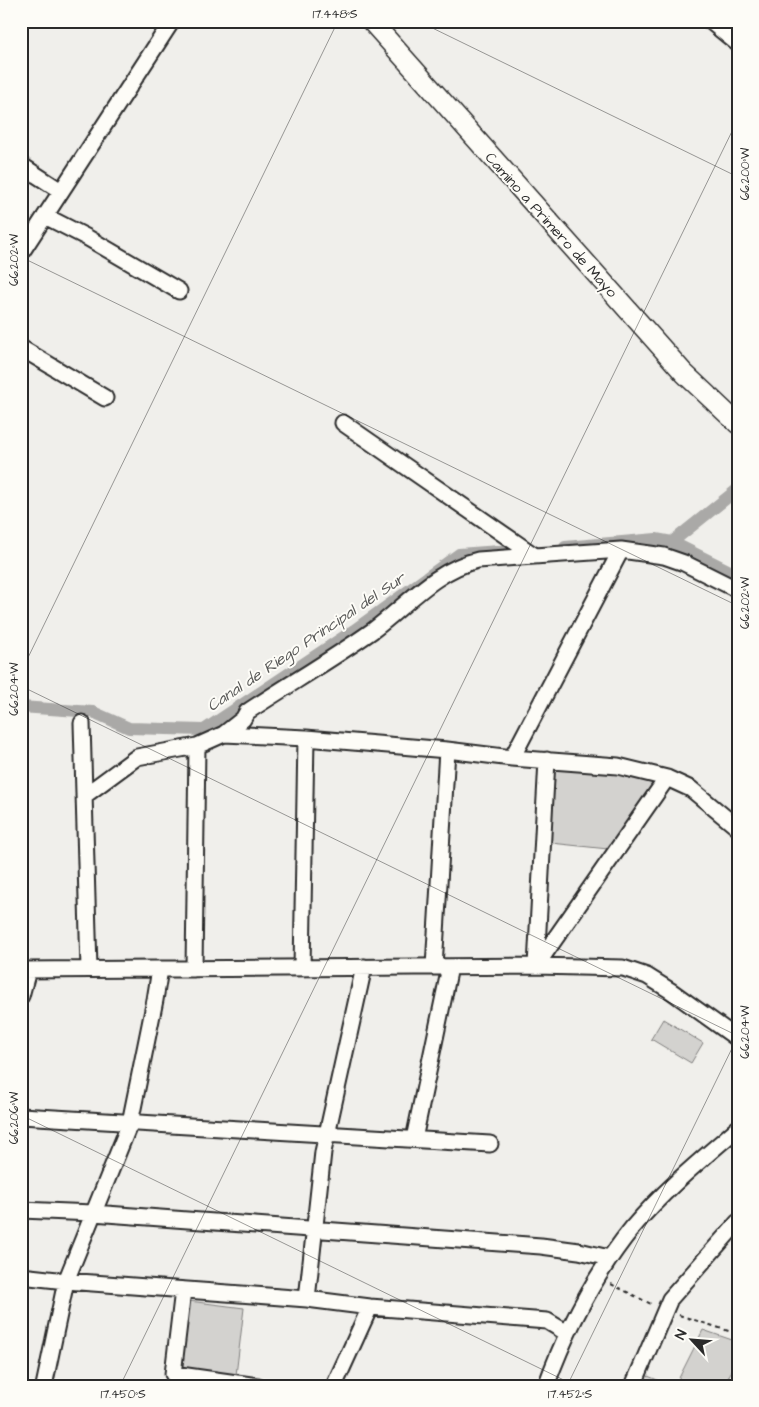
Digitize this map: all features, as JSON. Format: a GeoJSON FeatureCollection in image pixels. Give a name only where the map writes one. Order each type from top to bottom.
{"type":"FeatureCollection","features":[{"type":"Feature","properties":{"kind":"main road","name":"Camino a Primero de Mayo"},"geometry":{"type":"LineString","coordinates":[[371,21],[684,373],[727,416],[738,424]]}},
{"type":"Feature","properties":{"kind":"street"},"geometry":{"type":"LineString","coordinates":[[21,253],[172,21]]}},
{"type":"Feature","properties":{"kind":"street"},"geometry":{"type":"LineString","coordinates":[[710,21],[738,44]]}},
{"type":"Feature","properties":{"kind":"street"},"geometry":{"type":"LineString","coordinates":[[21,166],[61,191]]}},
{"type":"Feature","properties":{"kind":"street"},"geometry":{"type":"LineString","coordinates":[[45,216],[88,238],[179,291]]}},
{"type":"Feature","properties":{"kind":"street"},"geometry":{"type":"LineString","coordinates":[[21,348],[106,398]]}},
{"type":"Feature","properties":{"kind":"street"},"geometry":{"type":"LineString","coordinates":[[343,423],[535,556]]}},
{"type":"Feature","properties":{"kind":"street"},"geometry":{"type":"LineString","coordinates":[[512,758],[621,550]]}},
{"type":"Feature","properties":{"kind":"street"},"geometry":{"type":"LineString","coordinates":[[84,796],[137,757],[197,746],[224,734],[243,719],[246,712],[372,631],[441,575],[465,563],[478,560],[621,550],[664,556],[684,563],[738,590]]}},
{"type":"Feature","properties":{"kind":"street"},"geometry":{"type":"LineString","coordinates":[[82,723],[89,970]]}},
{"type":"Feature","properties":{"kind":"street"},"geometry":{"type":"LineString","coordinates":[[224,734],[306,738],[447,750],[512,758],[618,766],[667,778],[691,789],[738,828]]}},
{"type":"Feature","properties":{"kind":"street"},"geometry":{"type":"LineString","coordinates":[[302,968],[306,738]]}},
{"type":"Feature","properties":{"kind":"street"},"geometry":{"type":"LineString","coordinates":[[194,969],[197,746]]}},
{"type":"Feature","properties":{"kind":"street"},"geometry":{"type":"LineString","coordinates":[[434,967],[447,750]]}},
{"type":"Feature","properties":{"kind":"street"},"geometry":{"type":"LineString","coordinates":[[536,966],[546,760]]}},
{"type":"Feature","properties":{"kind":"street"},"geometry":{"type":"LineString","coordinates":[[536,966],[667,778]]}},
{"type":"Feature","properties":{"kind":"street"},"geometry":{"type":"LineString","coordinates":[[21,996],[25,970],[536,966],[623,968],[647,976],[738,1039]]}},
{"type":"Feature","properties":{"kind":"street"},"geometry":{"type":"LineString","coordinates":[[307,1298],[323,1152],[364,967]]}},
{"type":"Feature","properties":{"kind":"street"},"geometry":{"type":"LineString","coordinates":[[414,1139],[450,967]]}},
{"type":"Feature","properties":{"kind":"street"},"geometry":{"type":"LineString","coordinates":[[44,1386],[66,1281],[130,1123],[160,969]]}},
{"type":"Feature","properties":{"kind":"street"},"geometry":{"type":"LineString","coordinates":[[21,1116],[490,1144]]}},
{"type":"Feature","properties":{"kind":"street"},"geometry":{"type":"LineString","coordinates":[[546,1386],[567,1333],[587,1293],[610,1258],[634,1226],[666,1192],[738,1128]]}},
{"type":"Feature","properties":{"kind":"street"},"geometry":{"type":"LineString","coordinates":[[21,1210],[92,1213],[541,1246],[579,1251],[610,1258]]}},
{"type":"Feature","properties":{"kind":"street"},"geometry":{"type":"LineString","coordinates":[[633,1386],[670,1299],[738,1222]]}},
{"type":"Feature","properties":{"kind":"street"},"geometry":{"type":"LineString","coordinates":[[21,1276],[183,1290],[307,1298],[370,1307],[547,1321],[567,1333]]}},
{"type":"Feature","properties":{"kind":"street"},"geometry":{"type":"LineString","coordinates":[[183,1290],[173,1374],[258,1386]]}},
{"type":"Feature","properties":{"kind":"street"},"geometry":{"type":"LineString","coordinates":[[334,1386],[370,1307]]}},
{"type":"Feature","properties":{"kind":"shaded area"},"geometry":{"type":"Polygon","coordinates":[[[552,769],[621,772],[657,781],[608,849],[551,843],[552,769]]]}},
{"type":"Feature","properties":{"kind":"shaded area"},"geometry":{"type":"Polygon","coordinates":[[[663,1019],[703,1043],[691,1063],[651,1039],[663,1019]]]}},
{"type":"Feature","properties":{"kind":"shaded area"},"geometry":{"type":"Polygon","coordinates":[[[189,1301],[244,1308],[236,1375],[181,1368],[189,1301]]]}},
{"type":"Feature","properties":{"kind":"shaded area"},"geometry":{"type":"Polygon","coordinates":[[[703,1330],[738,1342],[738,1358],[724,1386],[675,1386],[703,1330]]]}},
{"type":"Feature","properties":{"kind":"shaded area"},"geometry":{"type":"Polygon","coordinates":[[[643,1374],[672,1386],[639,1386],[643,1374]]]}},
{"type":"Feature","properties":{"kind":"waterway","name":"Canal de Riego Principal del Sur"},"geometry":{"type":"LineString","coordinates":[[565,547],[656,539],[672,542],[738,489]]}},
{"type":"Feature","properties":{"kind":"waterway"},"geometry":{"type":"LineString","coordinates":[[672,542],[738,575]]}},
{"type":"Feature","properties":{"kind":"waterway","name":"Canal de Riego Principal del Sur"},"geometry":{"type":"LineString","coordinates":[[21,707],[93,712],[129,728],[204,730],[354,630],[459,554],[513,550]]}}]}
